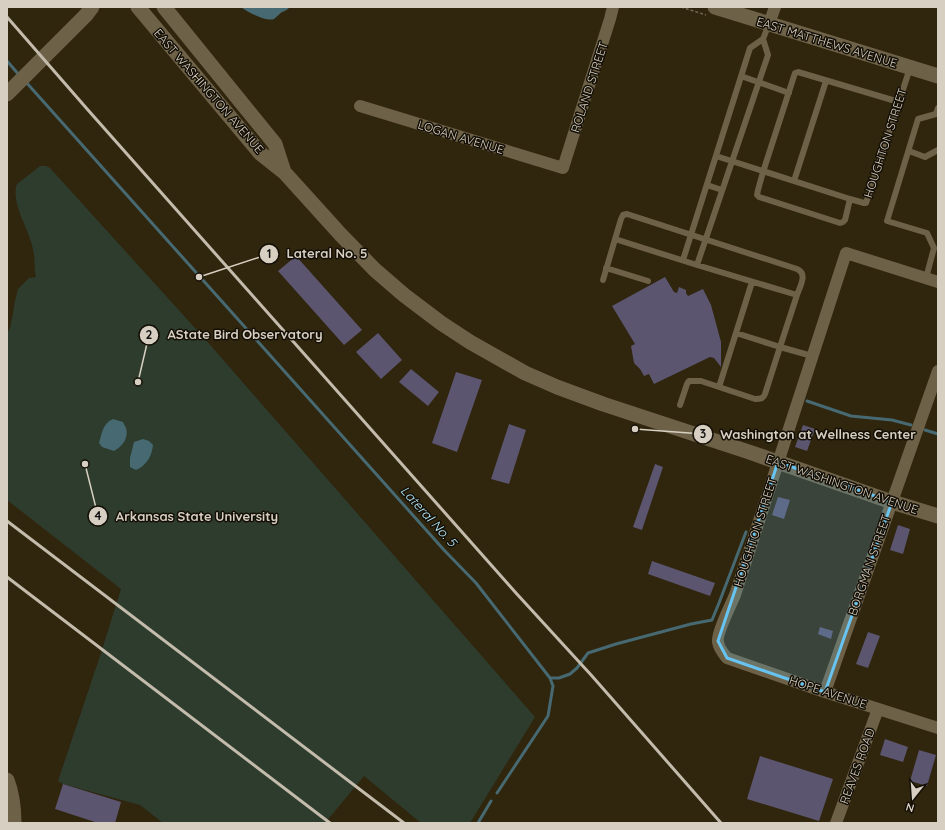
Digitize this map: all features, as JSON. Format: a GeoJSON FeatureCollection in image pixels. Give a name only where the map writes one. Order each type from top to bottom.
{"type":"FeatureCollection","features":[{"type":"Feature","properties":{"kind":"street","name":"EAST WASHINGTON AVENUE"},"geometry":{"type":"LineString","coordinates":[[138,7],[260,153],[284,172],[375,270],[404,295],[441,323],[470,342],[525,373],[557,387],[892,502],[938,516]]}},
{"type":"Feature","properties":{"kind":"street","name":"EAST WASHINGTON AVENUE"},"geometry":{"type":"LineString","coordinates":[[164,7],[275,144],[284,172]]}},
{"type":"Feature","properties":{"kind":"street","name":"ROLAND STREET"},"geometry":{"type":"LineString","coordinates":[[563,168],[613,7]]}},
{"type":"Feature","properties":{"kind":"street","name":"EAST MATTHEWS AVENUE"},"geometry":{"type":"LineString","coordinates":[[715,7],[938,76]]}},
{"type":"Feature","properties":{"kind":"street"},"geometry":{"type":"LineString","coordinates":[[769,24],[775,7]]}},
{"type":"Feature","properties":{"kind":"street"},"geometry":{"type":"LineString","coordinates":[[7,94],[89,11]]}},
{"type":"Feature","properties":{"kind":"street","name":"LOGAN AVENUE"},"geometry":{"type":"LineString","coordinates":[[360,106],[563,168]]}},
{"type":"Feature","properties":{"kind":"street","name":"HOUGHTON STREET"},"geometry":{"type":"LineString","coordinates":[[721,650],[718,641],[720,630],[735,595],[846,253],[926,278]]}},
{"type":"Feature","properties":{"kind":"street"},"geometry":{"type":"LineString","coordinates":[[926,278],[938,282]]}},
{"type":"Feature","properties":{"kind":"street","name":"BORGMAN STREET"},"geometry":{"type":"LineString","coordinates":[[825,692],[938,371]]}},
{"type":"Feature","properties":{"kind":"street","name":"HOPE AVENUE"},"geometry":{"type":"LineString","coordinates":[[721,650],[728,658],[825,692],[938,728]]}},
{"type":"Feature","properties":{"kind":"street","name":"REAVES ROAD"},"geometry":{"type":"LineString","coordinates":[[836,823],[878,709]]}},
{"type":"Feature","properties":{"kind":"street"},"geometry":{"type":"LineString","coordinates":[[7,780],[14,813],[14,823]]}},
{"type":"Feature","properties":{"kind":"lane"},"geometry":{"type":"LineString","coordinates":[[684,260],[750,48],[763,39],[769,24]]}},
{"type":"Feature","properties":{"kind":"lane"},"geometry":{"type":"LineString","coordinates":[[697,265],[768,55],[763,39]]}},
{"type":"Feature","properties":{"kind":"lane","name":"HOUGHTON STREET"},"geometry":{"type":"LineString","coordinates":[[850,199],[864,203],[868,201],[910,68]]}},
{"type":"Feature","properties":{"kind":"lane"},"geometry":{"type":"LineString","coordinates":[[716,156],[732,161],[763,172],[794,182],[850,199],[845,220],[840,223],[759,197],[757,195],[763,172],[796,73],[798,72],[899,102]]}},
{"type":"Feature","properties":{"kind":"lane"},"geometry":{"type":"LineString","coordinates":[[741,76],[789,92]]}},
{"type":"Feature","properties":{"kind":"lane"},"geometry":{"type":"LineString","coordinates":[[794,182],[826,81]]}},
{"type":"Feature","properties":{"kind":"lane"},"geometry":{"type":"LineString","coordinates":[[926,278],[934,248],[927,233],[887,221],[918,119],[937,111],[938,121]]}},
{"type":"Feature","properties":{"kind":"lane"},"geometry":{"type":"LineString","coordinates":[[909,151],[925,157],[938,150]]}},
{"type":"Feature","properties":{"kind":"lane"},"geometry":{"type":"LineString","coordinates":[[707,185],[722,190]]}},
{"type":"Feature","properties":{"kind":"lane"},"geometry":{"type":"LineString","coordinates":[[603,280],[621,219],[623,215],[627,214],[797,268],[802,271],[803,278],[764,398],[755,399],[701,381],[689,381],[680,405]]}},
{"type":"Feature","properties":{"kind":"lane"},"geometry":{"type":"LineString","coordinates":[[615,239],[797,295]]}},
{"type":"Feature","properties":{"kind":"lane"},"geometry":{"type":"LineString","coordinates":[[606,268],[648,281]]}},
{"type":"Feature","properties":{"kind":"lane"},"geometry":{"type":"LineString","coordinates":[[719,387],[752,282]]}},
{"type":"Feature","properties":{"kind":"lane"},"geometry":{"type":"LineString","coordinates":[[736,333],[812,356]]}},
{"type":"Feature","properties":{"kind":"highlighted area"},"geometry":{"type":"Polygon","coordinates":[[[778,462],[892,502],[825,692],[727,658],[718,641],[778,462]]]}},
{"type":"Feature","properties":{"kind":"green space"},"geometry":{"type":"Polygon","coordinates":[[[40,166],[50,168],[205,339],[535,717],[470,823],[421,823],[364,776],[325,823],[163,823],[140,805],[63,784],[58,781],[121,589],[7,500],[7,333],[10,328],[18,289],[29,278],[36,277],[34,255],[28,233],[17,205],[16,191],[17,184],[40,166]]]}},
{"type":"Feature","properties":{"kind":"water"},"geometry":{"type":"Polygon","coordinates":[[[241,7],[290,7],[271,20],[257,16],[241,7]]]}},
{"type":"Feature","properties":{"kind":"water"},"geometry":{"type":"Polygon","coordinates":[[[113,419],[123,422],[127,432],[124,442],[114,451],[102,447],[99,443],[105,426],[113,419]]]}},
{"type":"Feature","properties":{"kind":"water"},"geometry":{"type":"Polygon","coordinates":[[[143,439],[149,441],[153,445],[150,457],[146,463],[136,470],[130,467],[130,458],[134,442],[143,439]]]}},
{"type":"Feature","properties":{"kind":"building"},"geometry":{"type":"Polygon","coordinates":[[[296,256],[362,330],[344,345],[278,271],[296,256]]]}},
{"type":"Feature","properties":{"kind":"building"},"geometry":{"type":"Polygon","coordinates":[[[665,277],[674,292],[677,293],[679,287],[686,290],[688,296],[703,289],[711,305],[721,342],[721,367],[714,358],[710,357],[654,384],[649,374],[644,376],[634,363],[631,346],[635,344],[612,306],[665,277]]]}},
{"type":"Feature","properties":{"kind":"building"},"geometry":{"type":"Polygon","coordinates":[[[378,333],[402,360],[381,379],[356,352],[378,333]]]}},
{"type":"Feature","properties":{"kind":"building"},"geometry":{"type":"Polygon","coordinates":[[[411,369],[439,392],[428,406],[399,382],[411,369]]]}},
{"type":"Feature","properties":{"kind":"building"},"geometry":{"type":"Polygon","coordinates":[[[456,372],[482,380],[457,452],[432,443],[456,372]]]}},
{"type":"Feature","properties":{"kind":"building"},"geometry":{"type":"Polygon","coordinates":[[[509,424],[526,430],[509,484],[491,479],[509,424]]]}},
{"type":"Feature","properties":{"kind":"building"},"geometry":{"type":"Polygon","coordinates":[[[803,425],[815,429],[807,451],[795,447],[803,425]]]}},
{"type":"Feature","properties":{"kind":"building"},"geometry":{"type":"Polygon","coordinates":[[[655,464],[663,467],[642,530],[633,527],[655,464]]]}},
{"type":"Feature","properties":{"kind":"building"},"geometry":{"type":"Polygon","coordinates":[[[778,497],[790,500],[784,519],[772,515],[778,497]]]}},
{"type":"Feature","properties":{"kind":"building"},"geometry":{"type":"Polygon","coordinates":[[[898,525],[910,529],[903,554],[890,550],[898,525]]]}},
{"type":"Feature","properties":{"kind":"building"},"geometry":{"type":"Polygon","coordinates":[[[652,561],[715,583],[710,596],[648,574],[652,561]]]}},
{"type":"Feature","properties":{"kind":"building"},"geometry":{"type":"Polygon","coordinates":[[[820,627],[833,631],[831,639],[818,634],[820,627]]]}},
{"type":"Feature","properties":{"kind":"building"},"geometry":{"type":"Polygon","coordinates":[[[868,632],[880,636],[868,668],[856,664],[868,632]]]}},
{"type":"Feature","properties":{"kind":"building"},"geometry":{"type":"Polygon","coordinates":[[[885,739],[908,747],[903,762],[880,755],[885,739]]]}},
{"type":"Feature","properties":{"kind":"building"},"geometry":{"type":"Polygon","coordinates":[[[919,750],[936,755],[927,786],[910,781],[919,750]]]}},
{"type":"Feature","properties":{"kind":"building"},"geometry":{"type":"Polygon","coordinates":[[[760,756],[833,779],[819,821],[747,799],[760,756]]]}},
{"type":"Feature","properties":{"kind":"building"},"geometry":{"type":"Polygon","coordinates":[[[63,784],[121,802],[115,823],[98,823],[55,809],[63,784]]]}},
{"type":"Feature","properties":{"kind":"waterway","name":"Lateral No. 5"},"geometry":{"type":"LineString","coordinates":[[7,61],[20,76]]}},
{"type":"Feature","properties":{"kind":"waterway","name":"Lateral No. 5"},"geometry":{"type":"LineString","coordinates":[[25,81],[444,550],[476,583],[550,678],[553,686],[548,716],[497,793]]}},
{"type":"Feature","properties":{"kind":"waterway"},"geometry":{"type":"LineString","coordinates":[[807,401],[851,416],[892,420],[911,425]]}},
{"type":"Feature","properties":{"kind":"waterway"},"geometry":{"type":"LineString","coordinates":[[925,430],[938,434]]}},
{"type":"Feature","properties":{"kind":"waterway"},"geometry":{"type":"LineString","coordinates":[[550,678],[559,678],[570,674],[577,668],[588,653],[691,624],[712,620],[746,532]]}},
{"type":"Feature","properties":{"kind":"waterway","name":"Lateral No. 5"},"geometry":{"type":"LineString","coordinates":[[478,823],[491,801]]}},
{"type":"Feature","properties":{"kind":"railway"},"geometry":{"type":"LineString","coordinates":[[7,17],[721,823]]}},
{"type":"Feature","properties":{"kind":"railway"},"geometry":{"type":"LineString","coordinates":[[7,521],[404,823]]}},
{"type":"Feature","properties":{"kind":"railway"},"geometry":{"type":"LineString","coordinates":[[7,577],[330,823]]}},
{"type":"Feature","properties":{"kind":"place","name":"Lateral No. 5"},"geometry":{"type":"Point","coordinates":[199,277]}},
{"type":"Feature","properties":{"kind":"place","name":"AState Bird Observatory"},"geometry":{"type":"Point","coordinates":[138,382]}},
{"type":"Feature","properties":{"kind":"place","name":"Washington at Wellness Center"},"geometry":{"type":"Point","coordinates":[635,429]}},
{"type":"Feature","properties":{"kind":"place","name":"Arkansas State University"},"geometry":{"type":"Point","coordinates":[85,464]}}]}
